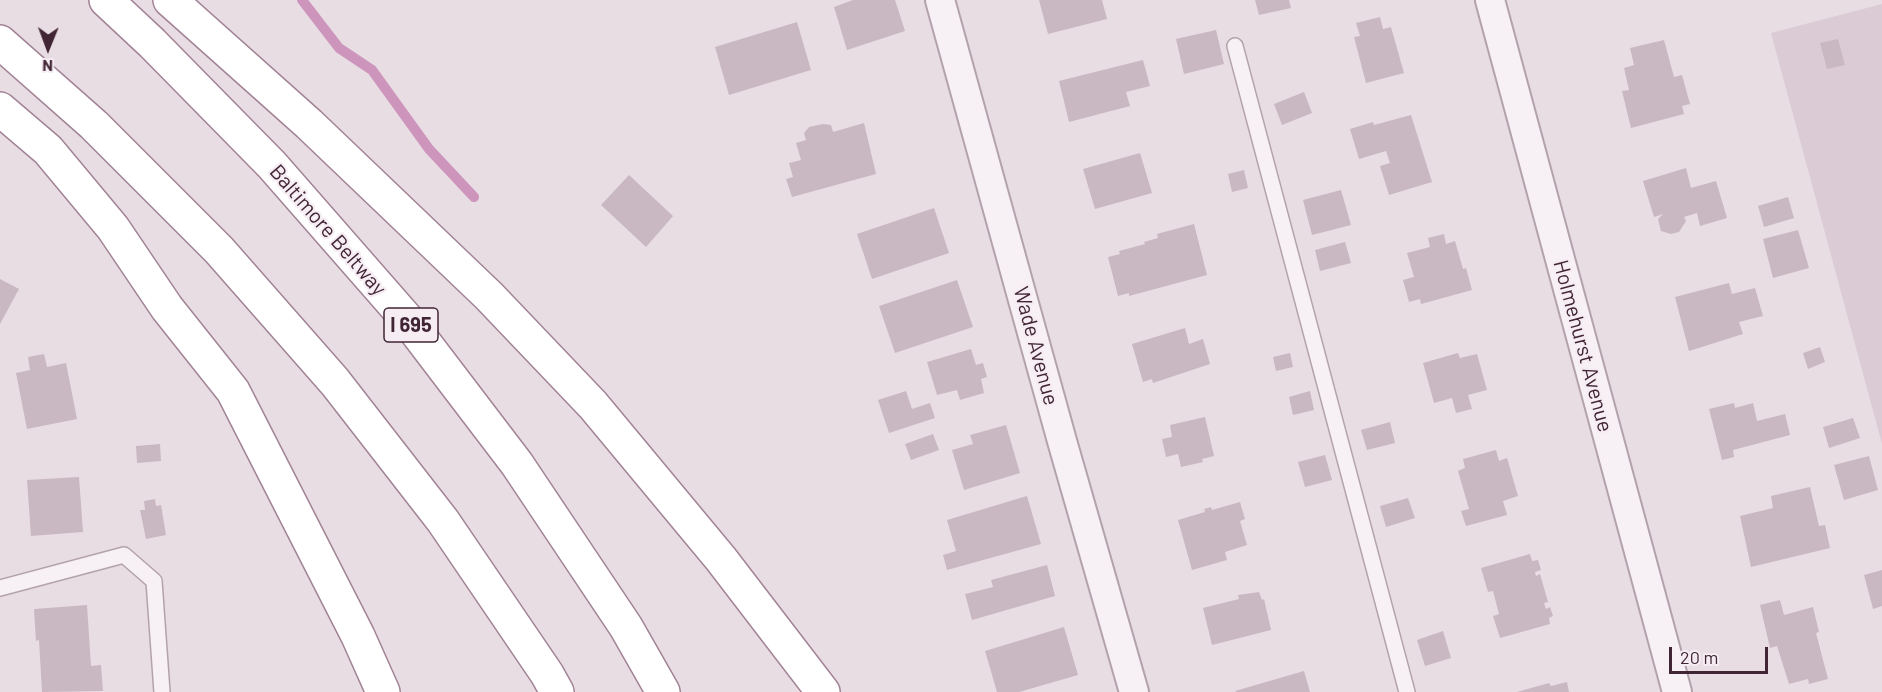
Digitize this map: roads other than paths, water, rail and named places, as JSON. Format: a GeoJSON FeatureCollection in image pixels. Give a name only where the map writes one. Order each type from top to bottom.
{"type":"FeatureCollection","features":[{"type":"Feature","properties":{"kind":"highway","name":"Baltimore Beltway"},"geometry":{"type":"LineString","coordinates":[[106,0],[152,43],[272,165],[405,317],[517,464],[626,627],[663,692]]}},
{"type":"Feature","properties":{"kind":"highway"},"geometry":{"type":"LineString","coordinates":[[170,0],[309,124],[480,288],[593,405],[721,559],[823,692]]}},
{"type":"Feature","properties":{"kind":"highway"},"geometry":{"type":"LineString","coordinates":[[0,42],[94,125],[219,250],[335,381],[443,521],[557,692]]}},
{"type":"Feature","properties":{"kind":"highway"},"geometry":{"type":"LineString","coordinates":[[0,109],[48,150],[113,228],[167,308],[233,391],[358,636],[383,692]]}},
{"type":"Feature","properties":{"kind":"street","name":"Wade Avenue"},"geometry":{"type":"LineString","coordinates":[[940,0],[1134,692]]}},
{"type":"Feature","properties":{"kind":"street","name":"Holmehurst Avenue"},"geometry":{"type":"LineString","coordinates":[[1490,0],[1677,692]]}},
{"type":"Feature","properties":{"kind":"lane"},"geometry":{"type":"LineString","coordinates":[[1235,46],[1407,692]]}},
{"type":"Feature","properties":{"kind":"lane"},"geometry":{"type":"LineString","coordinates":[[0,588],[124,555],[154,581],[162,692]]}},
{"type":"Feature","properties":{"kind":"waterway"},"geometry":{"type":"LineString","coordinates":[[302,0],[339,48],[372,70],[429,149],[474,197]]}}]}
